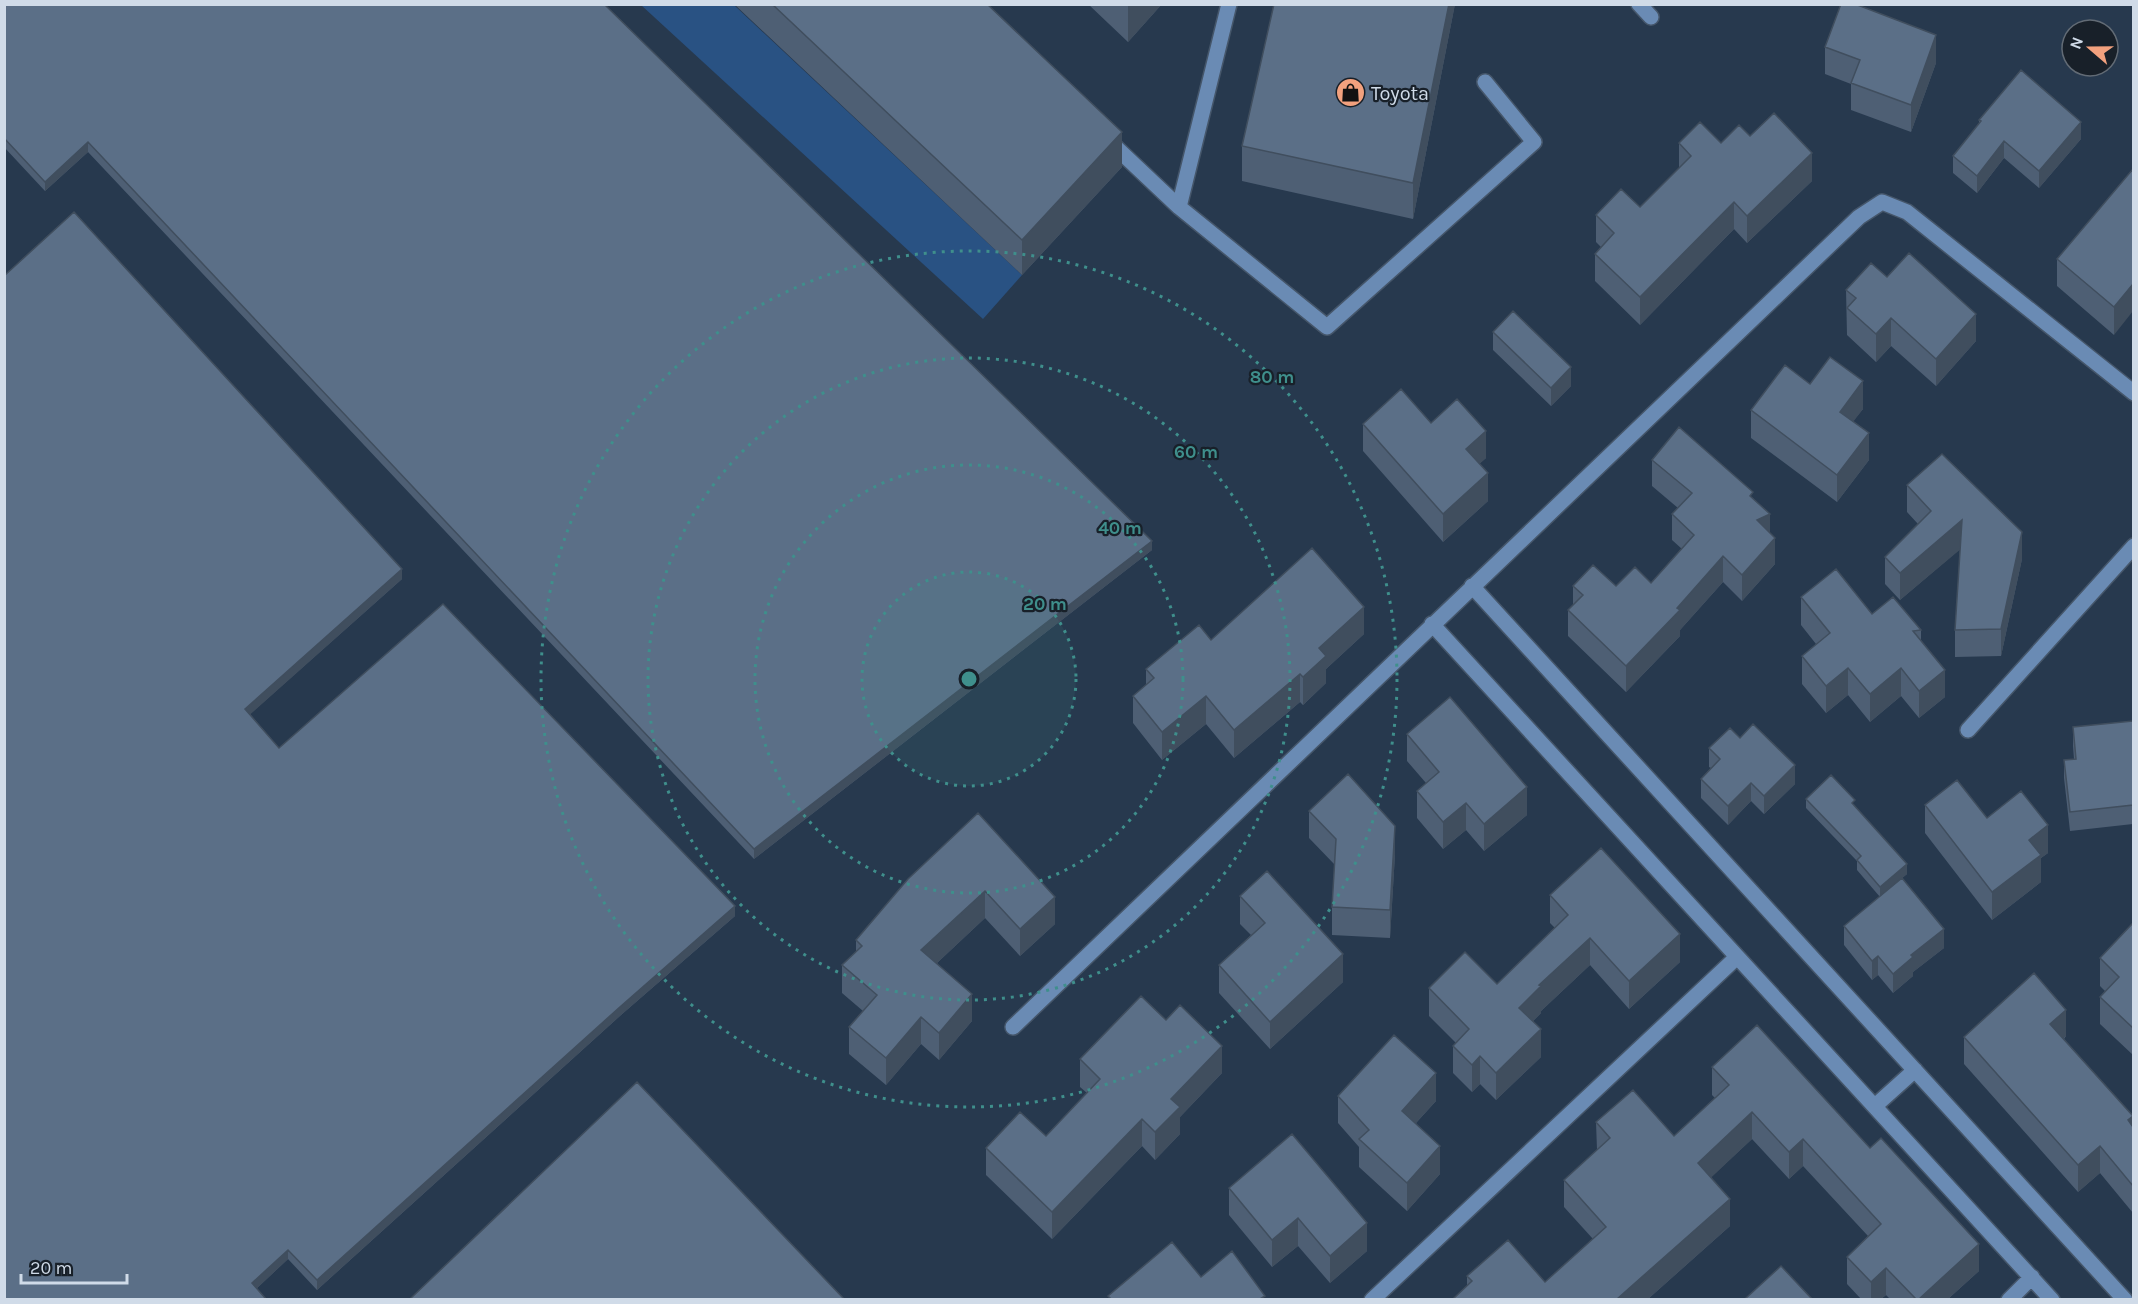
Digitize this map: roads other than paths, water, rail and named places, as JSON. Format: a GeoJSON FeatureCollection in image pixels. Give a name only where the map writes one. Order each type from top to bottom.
{"type":"FeatureCollection","features":[{"type":"Feature","properties":{"kind":"lane"},"geometry":{"type":"LineString","coordinates":[[1179,207],[1229,4]]}},
{"type":"Feature","properties":{"kind":"lane"},"geometry":{"type":"LineString","coordinates":[[1639,4],[1651,17]]}},
{"type":"Feature","properties":{"kind":"lane"},"geometry":{"type":"LineString","coordinates":[[1093,126],[1179,207],[1327,327],[1534,142],[1485,82]]}},
{"type":"Feature","properties":{"kind":"lane"},"geometry":{"type":"LineString","coordinates":[[1013,1027],[1859,218],[1882,202],[1907,212],[2133,393]]}},
{"type":"Feature","properties":{"kind":"lane"},"geometry":{"type":"LineString","coordinates":[[1968,730],[2133,546]]}},
{"type":"Feature","properties":{"kind":"lane"},"geometry":{"type":"LineString","coordinates":[[1472,586],[2125,1299]]}},
{"type":"Feature","properties":{"kind":"lane"},"geometry":{"type":"LineString","coordinates":[[1432,624],[2052,1299]]}},
{"type":"Feature","properties":{"kind":"lane"},"geometry":{"type":"LineString","coordinates":[[1372,1299],[1737,957]]}},
{"type":"Feature","properties":{"kind":"lane"},"geometry":{"type":"LineString","coordinates":[[1875,1106],[1915,1070]]}},
{"type":"Feature","properties":{"kind":"lane"},"geometry":{"type":"LineString","coordinates":[[2008,1299],[2032,1277]]}},
{"type":"Feature","properties":{"kind":"place","name":"Toyota"},"geometry":{"type":"Point","coordinates":[1350,93]}}]}
